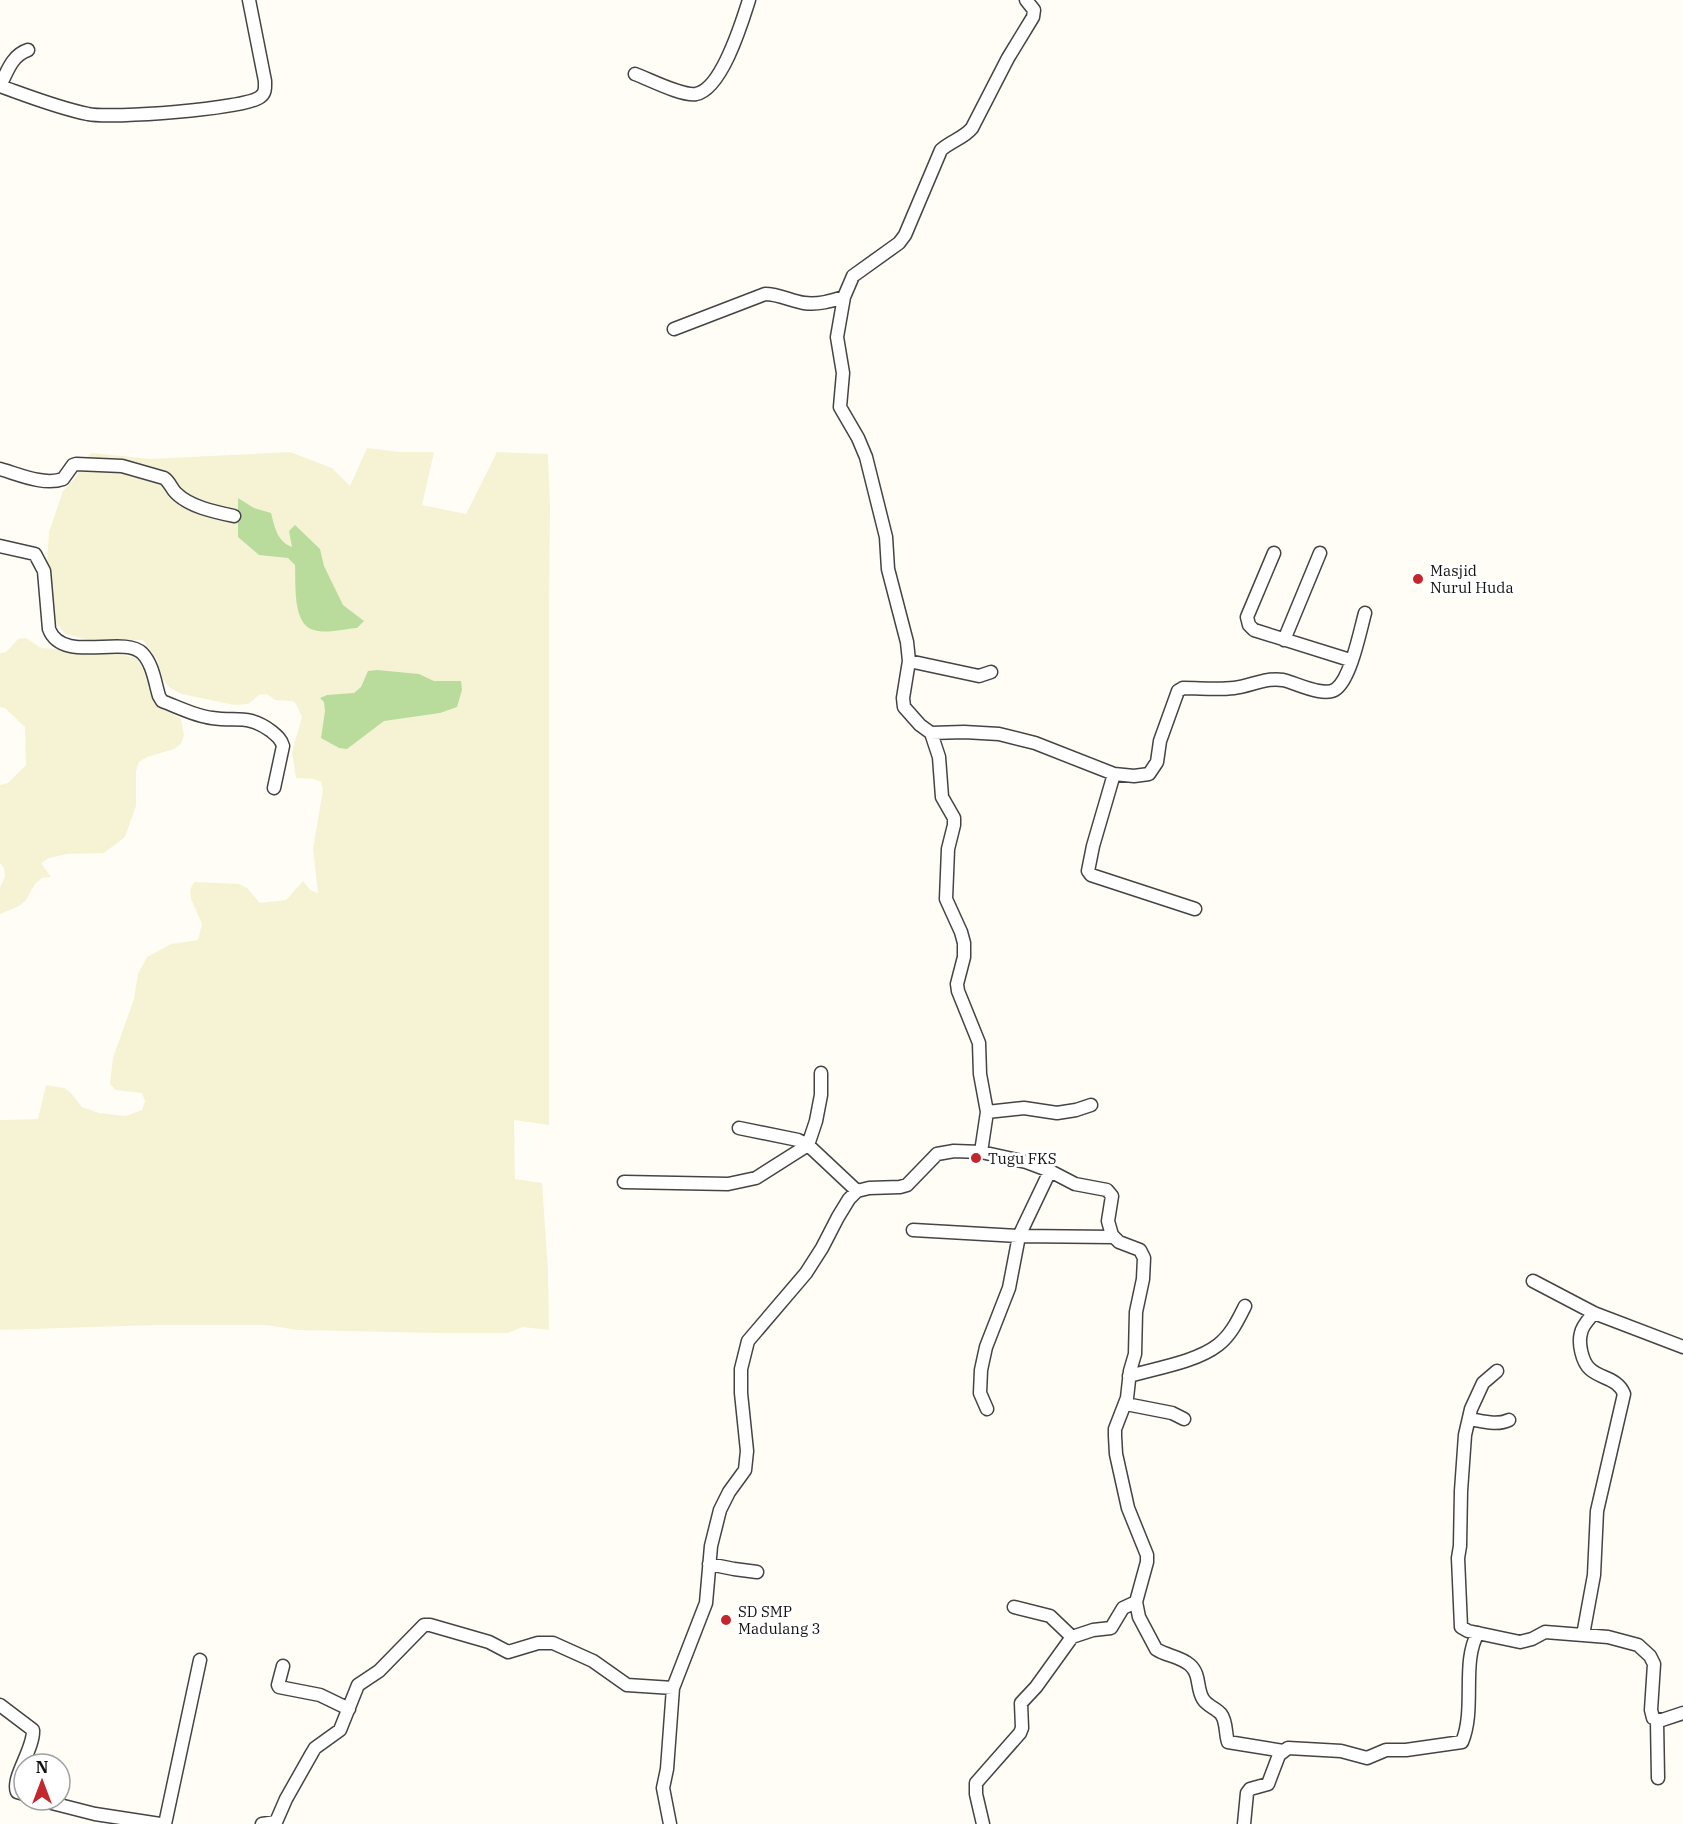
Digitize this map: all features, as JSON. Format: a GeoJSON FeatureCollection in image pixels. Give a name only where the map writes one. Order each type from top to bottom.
{"type":"FeatureCollection","features":[{"type":"Feature","properties":{"kind":"street"},"geometry":{"type":"LineString","coordinates":[[28,50],[15,58],[0,86],[89,115],[196,110],[250,102],[262,96],[265,81],[249,0]]}},
{"type":"Feature","properties":{"kind":"street"},"geometry":{"type":"LineString","coordinates":[[635,74],[686,93],[696,94],[713,84],[723,67],[749,0]]}},
{"type":"Feature","properties":{"kind":"street"},"geometry":{"type":"LineString","coordinates":[[981,1152],[987,1112],[980,1074],[978,1036],[957,984],[964,957],[964,943],[946,899],[948,849],[954,818],[942,797],[939,757],[931,733],[920,725],[904,707],[903,698],[909,661],[908,642],[888,569],[886,537],[866,457],[840,407],[843,373],[837,337],[844,297],[853,276],[899,243],[905,236],[941,150],[967,134],[972,128],[1008,58],[1033,17],[1034,10],[1026,0]]}},
{"type":"Feature","properties":{"kind":"street"},"geometry":{"type":"LineString","coordinates":[[674,329],[765,294],[805,303],[824,303],[844,297]]}},
{"type":"Feature","properties":{"kind":"street"},"geometry":{"type":"LineString","coordinates":[[0,468],[28,477],[51,481],[63,479],[76,464],[122,466],[164,478],[169,481],[174,492],[184,500],[234,516]]}},
{"type":"Feature","properties":{"kind":"street"},"geometry":{"type":"LineString","coordinates":[[0,546],[35,554],[41,562],[44,571],[49,629],[52,637],[59,643],[135,649],[148,661],[162,701],[211,718],[248,719],[276,735],[283,746],[274,788]]}},
{"type":"Feature","properties":{"kind":"street"},"geometry":{"type":"LineString","coordinates":[[1274,553],[1247,617],[1249,625],[1254,630],[1350,660]]}},
{"type":"Feature","properties":{"kind":"street"},"geometry":{"type":"LineString","coordinates":[[1284,640],[1320,553]]}},
{"type":"Feature","properties":{"kind":"street"},"geometry":{"type":"LineString","coordinates":[[931,733],[982,732],[1014,737],[1071,756],[1114,774],[1142,776],[1154,769],[1167,718],[1178,691],[1183,688],[1231,689],[1262,681],[1281,680],[1329,692],[1338,688],[1346,675],[1365,613]]}},
{"type":"Feature","properties":{"kind":"street"},"geometry":{"type":"LineString","coordinates":[[909,661],[979,676],[991,672]]}},
{"type":"Feature","properties":{"kind":"street"},"geometry":{"type":"LineString","coordinates":[[1114,774],[1088,871],[1091,875],[1195,909]]}},
{"type":"Feature","properties":{"kind":"street"},"geometry":{"type":"LineString","coordinates":[[624,1182],[728,1184],[756,1178],[808,1145],[819,1104],[821,1073]]}},
{"type":"Feature","properties":{"kind":"street"},"geometry":{"type":"LineString","coordinates":[[987,1112],[1024,1108],[1057,1113],[1091,1105]]}},
{"type":"Feature","properties":{"kind":"street"},"geometry":{"type":"LineString","coordinates":[[739,1128],[798,1140],[808,1145],[857,1191]]}},
{"type":"Feature","properties":{"kind":"street"},"geometry":{"type":"LineString","coordinates":[[670,1824],[663,1788],[667,1769],[673,1688],[706,1603],[709,1564],[720,1510],[729,1492],[745,1470],[747,1451],[741,1394],[741,1369],[748,1341],[806,1273],[849,1199],[857,1191],[907,1185],[937,1154],[954,1151],[981,1152],[1026,1162],[1075,1184],[1110,1192],[1112,1200],[1108,1221],[1113,1237],[1119,1242],[1140,1250],[1144,1258],[1143,1279],[1136,1312],[1135,1354],[1126,1404],[1115,1429],[1116,1454],[1128,1508],[1147,1562],[1136,1602],[1139,1617],[1156,1649],[1180,1659],[1194,1669],[1202,1697],[1219,1712],[1223,1719],[1228,1742],[1283,1751]]}},
{"type":"Feature","properties":{"kind":"street"},"geometry":{"type":"LineString","coordinates":[[987,1409],[980,1393],[981,1370],[986,1347],[1009,1288],[1019,1236],[1050,1171]]}},
{"type":"Feature","properties":{"kind":"street"},"geometry":{"type":"LineString","coordinates":[[912,1230],[1019,1236],[1113,1237]]}},
{"type":"Feature","properties":{"kind":"street"},"geometry":{"type":"LineString","coordinates":[[1533,1281],[1594,1313],[1683,1347]]}},
{"type":"Feature","properties":{"kind":"street"},"geometry":{"type":"LineString","coordinates":[[1130,1376],[1201,1355],[1219,1344],[1232,1331],[1245,1306]]}},
{"type":"Feature","properties":{"kind":"street"},"geometry":{"type":"LineString","coordinates":[[1583,1635],[1594,1575],[1597,1511],[1624,1394],[1622,1388],[1607,1377],[1589,1369],[1584,1360],[1580,1344],[1581,1331],[1594,1313]]}},
{"type":"Feature","properties":{"kind":"street"},"geometry":{"type":"LineString","coordinates":[[1497,1371],[1483,1383],[1464,1435],[1458,1565],[1461,1627],[1520,1642],[1532,1639],[1542,1632],[1583,1635],[1638,1645],[1650,1656],[1654,1671],[1651,1710],[1653,1718],[1657,1721],[1658,1778]]}},
{"type":"Feature","properties":{"kind":"street"},"geometry":{"type":"LineString","coordinates":[[1126,1404],[1172,1413],[1184,1419]]}},
{"type":"Feature","properties":{"kind":"street"},"geometry":{"type":"LineString","coordinates":[[1468,1419],[1492,1423],[1509,1420]]}},
{"type":"Feature","properties":{"kind":"street"},"geometry":{"type":"LineString","coordinates":[[709,1564],[757,1572]]}},
{"type":"Feature","properties":{"kind":"street"},"geometry":{"type":"LineString","coordinates":[[983,1824],[976,1794],[976,1783],[1020,1733],[1022,1728],[1021,1703],[1036,1687],[1072,1637],[1093,1630],[1111,1628],[1123,1608],[1136,1602]]}},
{"type":"Feature","properties":{"kind":"street"},"geometry":{"type":"LineString","coordinates":[[1014,1607],[1050,1616],[1072,1637]]}},
{"type":"Feature","properties":{"kind":"street"},"geometry":{"type":"LineString","coordinates":[[262,1824],[276,1823],[286,1799],[315,1748],[338,1732],[358,1685],[379,1671],[420,1628],[427,1625],[489,1642],[508,1652],[541,1642],[554,1643],[593,1661],[627,1685],[673,1688]]}},
{"type":"Feature","properties":{"kind":"street"},"geometry":{"type":"LineString","coordinates":[[1244,1824],[1247,1793],[1250,1789],[1268,1784],[1280,1755],[1288,1748],[1341,1751],[1367,1758],[1386,1750],[1406,1750],[1462,1742],[1469,1703],[1471,1651],[1478,1633]]}},
{"type":"Feature","properties":{"kind":"street"},"geometry":{"type":"LineString","coordinates":[[165,1824],[200,1660]]}},
{"type":"Feature","properties":{"kind":"street"},"geometry":{"type":"LineString","coordinates":[[283,1666],[279,1687],[320,1695],[349,1709]]}},
{"type":"Feature","properties":{"kind":"street"},"geometry":{"type":"LineString","coordinates":[[0,1705],[33,1730],[28,1752]]}},
{"type":"Feature","properties":{"kind":"street"},"geometry":{"type":"LineString","coordinates":[[1657,1721],[1683,1713]]}},
{"type":"Feature","properties":{"kind":"street"},"geometry":{"type":"LineString","coordinates":[[72,1811],[94,1819],[160,1824]]}},
{"type":"Feature","properties":{"kind":"shaded area"},"geometry":{"type":"Polygon","coordinates":[[[367,448],[399,452],[434,452],[422,505],[466,514],[497,452],[548,454],[550,506],[549,1125],[514,1120],[515,1179],[542,1183],[548,1270],[549,1330],[523,1327],[507,1333],[438,1333],[297,1330],[267,1325],[156,1325],[0,1330],[0,1120],[38,1119],[46,1085],[64,1088],[82,1107],[99,1113],[126,1116],[142,1110],[145,1101],[142,1093],[116,1090],[110,1084],[113,1058],[134,999],[138,974],[147,957],[171,944],[198,940],[202,924],[191,899],[190,890],[194,882],[239,884],[247,888],[260,903],[286,900],[303,881],[310,890],[318,893],[313,849],[323,789],[321,782],[314,779],[296,778],[292,752],[302,717],[296,704],[293,701],[275,700],[267,694],[259,695],[248,704],[234,705],[182,694],[170,688],[162,678],[157,660],[143,640],[88,640],[66,634],[57,624],[53,611],[47,563],[49,532],[63,491],[76,477],[85,458],[92,453],[150,459],[290,452],[332,468],[350,486],[367,448]]]}},
{"type":"Feature","properties":{"kind":"shaded area"},"geometry":{"type":"Polygon","coordinates":[[[26,638],[41,648],[110,652],[136,658],[158,705],[181,719],[184,735],[181,744],[174,749],[147,757],[139,762],[136,771],[136,806],[125,837],[104,853],[67,854],[49,858],[41,863],[51,877],[42,878],[35,884],[26,900],[19,906],[0,914],[0,887],[5,877],[4,868],[0,863],[0,785],[8,783],[26,765],[25,727],[5,708],[0,707],[0,653],[6,652],[18,639],[26,638]]]}},
{"type":"Feature","properties":{"kind":"green space"},"geometry":{"type":"Polygon","coordinates":[[[238,498],[254,508],[271,513],[277,533],[287,544],[292,547],[289,531],[295,525],[320,549],[324,566],[343,605],[364,621],[357,628],[324,632],[307,627],[302,620],[297,602],[295,565],[288,558],[259,555],[238,537],[238,498]]]}},
{"type":"Feature","properties":{"kind":"green space"},"geometry":{"type":"Polygon","coordinates":[[[368,671],[419,674],[434,681],[461,681],[462,690],[457,707],[440,713],[384,721],[347,749],[339,748],[321,738],[325,711],[324,702],[320,698],[327,695],[354,693],[361,687],[368,671]]]}},
{"type":"Feature","properties":{"kind":"place","name":"Masjid Nurul Huda"},"geometry":{"type":"Point","coordinates":[1418,579]}},
{"type":"Feature","properties":{"kind":"place","name":"Tugu FKS"},"geometry":{"type":"Point","coordinates":[976,1158]}},
{"type":"Feature","properties":{"kind":"place","name":"SD SMP Madulang 3"},"geometry":{"type":"Point","coordinates":[726,1620]}}]}
